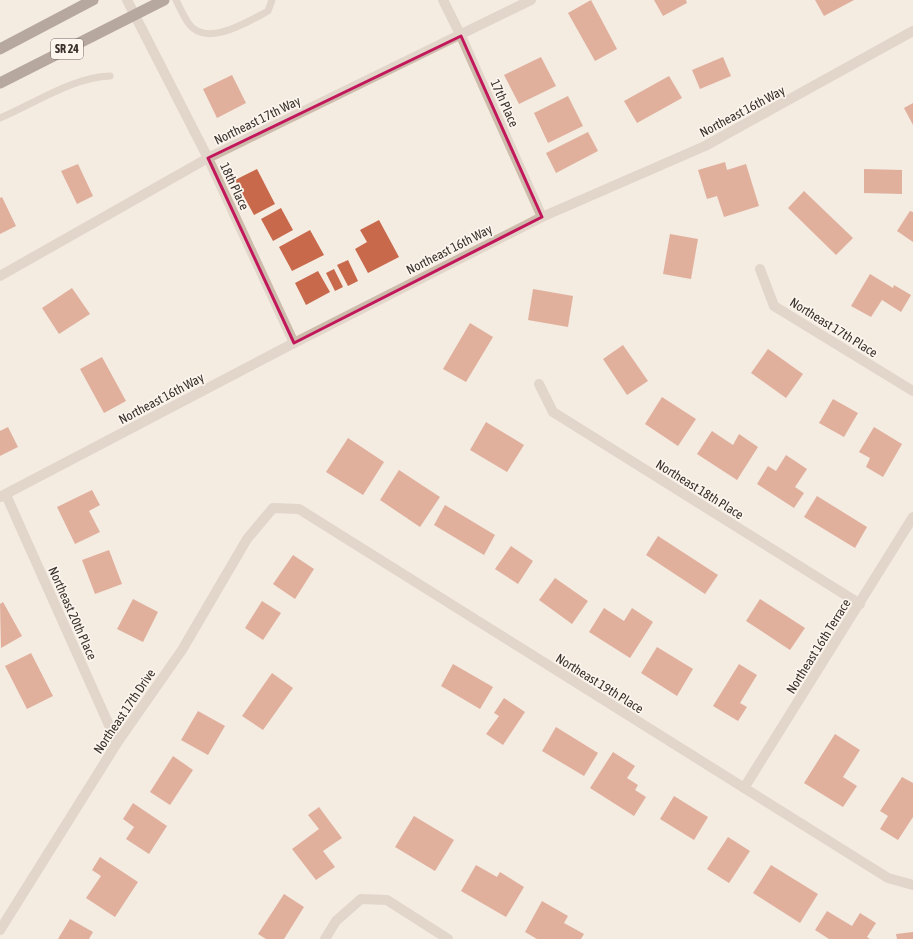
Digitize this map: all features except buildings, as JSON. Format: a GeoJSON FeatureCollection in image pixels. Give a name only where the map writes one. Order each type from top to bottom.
{"type":"FeatureCollection","features":[{"type":"Feature","properties":{"kind":"highway","name":"SR 24"},"geometry":{"type":"LineString","coordinates":[[0,49],[93,0]]}},
{"type":"Feature","properties":{"kind":"highway","name":"SR 24"},"geometry":{"type":"LineString","coordinates":[[0,83],[164,0]]}},
{"type":"Feature","properties":{"kind":"street","name":"18th Place"},"geometry":{"type":"LineString","coordinates":[[127,0],[208,158],[294,343]]}},
{"type":"Feature","properties":{"kind":"street","name":"17th Place"},"geometry":{"type":"LineString","coordinates":[[442,0],[461,36],[542,217]]}},
{"type":"Feature","properties":{"kind":"street","name":"Northeast 17th Way"},"geometry":{"type":"LineString","coordinates":[[0,276],[208,158],[461,36],[531,0]]}},
{"type":"Feature","properties":{"kind":"street","name":"Northeast 16th Way"},"geometry":{"type":"LineString","coordinates":[[3,496],[294,343],[542,217],[705,146],[913,31]]}},
{"type":"Feature","properties":{"kind":"street","name":"Northeast 17th Place"},"geometry":{"type":"LineString","coordinates":[[760,269],[774,306],[913,391]]}},
{"type":"Feature","properties":{"kind":"street","name":"Northeast 18th Place"},"geometry":{"type":"LineString","coordinates":[[539,384],[552,412],[860,604]]}},
{"type":"Feature","properties":{"kind":"street","name":"Northeast 20th Place"},"geometry":{"type":"LineString","coordinates":[[3,496],[117,743]]}},
{"type":"Feature","properties":{"kind":"street","name":"Northeast 17th Drive"},"geometry":{"type":"LineString","coordinates":[[0,930],[117,743],[182,650],[247,539],[273,508]]}},
{"type":"Feature","properties":{"kind":"street","name":"Northeast 19th Place"},"geometry":{"type":"LineString","coordinates":[[273,508],[299,509],[888,878],[913,885]]}},
{"type":"Feature","properties":{"kind":"street","name":"Northeast 16th Terrace"},"geometry":{"type":"LineString","coordinates":[[744,788],[913,518]]}},
{"type":"Feature","properties":{"kind":"street"},"geometry":{"type":"LineString","coordinates":[[325,939],[336,921],[361,899],[387,900],[448,939]]}},
{"type":"Feature","properties":{"kind":"lane"},"geometry":{"type":"LineString","coordinates":[[176,0],[190,25],[198,32],[209,34],[219,33],[268,11],[272,0]]}},
{"type":"Feature","properties":{"kind":"lane"},"geometry":{"type":"LineString","coordinates":[[0,118],[72,84],[98,76],[110,76]]}},
{"type":"Feature","properties":{"kind":"highlighted area"},"geometry":{"type":"Polygon","coordinates":[[[461,36],[542,217],[294,343],[208,158],[461,36]]]}}]}
